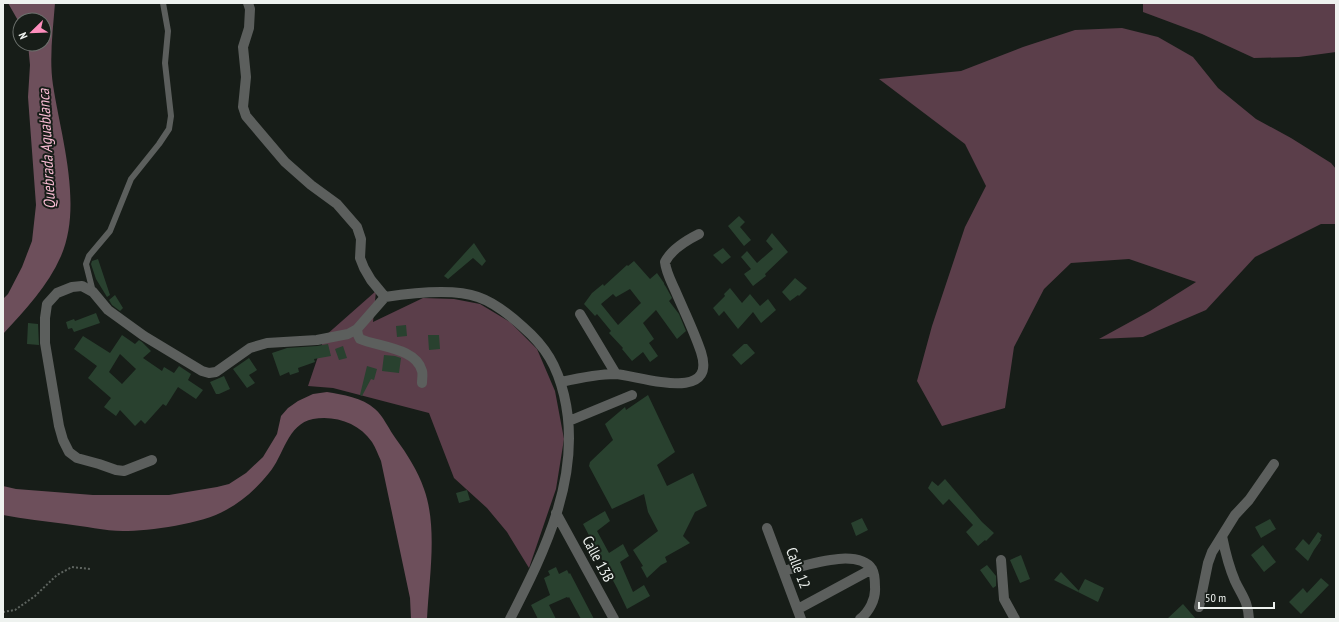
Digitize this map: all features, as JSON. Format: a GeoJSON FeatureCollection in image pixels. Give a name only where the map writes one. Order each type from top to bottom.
{"type":"FeatureCollection","features":[{"type":"Feature","properties":{"kind":"street"},"geometry":{"type":"LineString","coordinates":[[248,3],[250,9],[249,28],[243,47],[246,77],[243,107],[246,116],[284,162],[311,185],[337,204],[357,227],[361,239],[360,258],[371,280],[385,297]]}},
{"type":"Feature","properties":{"kind":"street"},"geometry":{"type":"LineString","coordinates":[[561,382],[616,374],[660,383],[680,384],[694,381],[701,375],[704,367],[701,353],[670,278],[665,262],[668,256],[699,234]]}},
{"type":"Feature","properties":{"kind":"street"},"geometry":{"type":"LineString","coordinates":[[152,460],[124,471],[77,458],[69,452],[63,440],[55,406],[45,343],[45,318],[47,304],[57,293],[72,287],[82,286],[93,292],[108,310],[144,336],[202,371],[209,373],[216,372],[250,348],[267,343],[317,340],[348,334],[357,329],[385,297],[407,294],[451,292],[478,297],[508,314],[544,347],[554,363],[561,382],[569,421],[568,464],[556,513],[534,572],[510,619]]}},
{"type":"Feature","properties":{"kind":"street"},"geometry":{"type":"LineString","coordinates":[[580,314],[616,374]]}},
{"type":"Feature","properties":{"kind":"street"},"geometry":{"type":"LineString","coordinates":[[357,329],[360,339],[400,351],[413,357],[420,365],[423,372],[422,383]]}},
{"type":"Feature","properties":{"kind":"street"},"geometry":{"type":"LineString","coordinates":[[569,421],[632,395]]}},
{"type":"Feature","properties":{"kind":"street"},"geometry":{"type":"LineString","coordinates":[[1198,607],[1212,552],[1235,515],[1249,500],[1274,464]]}},
{"type":"Feature","properties":{"kind":"street","name":"Calle 13B"},"geometry":{"type":"LineString","coordinates":[[556,513],[614,619]]}},
{"type":"Feature","properties":{"kind":"street","name":"Calle 12"},"geometry":{"type":"LineString","coordinates":[[767,528],[800,614]]}},
{"type":"Feature","properties":{"kind":"street"},"geometry":{"type":"LineString","coordinates":[[1222,536],[1235,581],[1244,596],[1249,619]]}},
{"type":"Feature","properties":{"kind":"street"},"geometry":{"type":"LineString","coordinates":[[784,571],[831,560],[847,558],[856,559],[865,563],[872,569],[876,593],[872,604],[860,619]]}},
{"type":"Feature","properties":{"kind":"street"},"geometry":{"type":"LineString","coordinates":[[1001,560],[1004,599],[1015,619]]}},
{"type":"Feature","properties":{"kind":"street"},"geometry":{"type":"LineString","coordinates":[[800,614],[872,569]]}},
{"type":"Feature","properties":{"kind":"lane"},"geometry":{"type":"LineString","coordinates":[[93,292],[86,264],[89,256],[110,231],[131,179],[169,129],[171,116],[165,63],[168,31],[163,3]]}},
{"type":"Feature","properties":{"kind":"path"},"geometry":{"type":"LineString","coordinates":[[3,612],[15,610],[35,596],[57,575],[72,567],[90,569]]}},
{"type":"Feature","properties":{"kind":"shaded area"},"geometry":{"type":"Polygon","coordinates":[[[1143,3],[1336,3],[1336,52],[1299,57],[1254,58],[1202,34],[1143,12],[1143,3]]]}},
{"type":"Feature","properties":{"kind":"shaded area"},"geometry":{"type":"Polygon","coordinates":[[[1122,28],[1158,37],[1193,57],[1218,88],[1256,119],[1291,138],[1331,163],[1336,169],[1336,224],[1321,224],[1255,257],[1206,310],[1143,337],[1099,339],[1150,311],[1196,282],[1129,259],[1071,263],[1044,289],[1014,347],[1005,408],[942,426],[917,381],[932,326],[965,227],[986,186],[965,144],[879,79],[961,71],[1023,47],[1075,30],[1122,28]]]}},
{"type":"Feature","properties":{"kind":"shaded area"},"geometry":{"type":"Polygon","coordinates":[[[376,291],[373,322],[423,298],[454,299],[480,304],[510,322],[537,349],[555,391],[564,439],[556,489],[529,568],[507,532],[487,508],[454,478],[429,413],[333,388],[308,386],[325,336],[376,291]]]}},
{"type":"Feature","properties":{"kind":"water"},"geometry":{"type":"Polygon","coordinates":[[[8,3],[55,3],[52,44],[52,12],[13,12],[8,3]]]}},
{"type":"Feature","properties":{"kind":"water","name":"Quebrada Aguablanca"},"geometry":{"type":"Polygon","coordinates":[[[29,52],[52,52],[53,85],[68,171],[70,215],[67,236],[56,267],[43,288],[3,334],[3,299],[8,294],[22,267],[32,241],[36,205],[28,97],[30,65],[29,52]]]}},
{"type":"Feature","properties":{"kind":"water"},"geometry":{"type":"Polygon","coordinates":[[[327,392],[358,399],[378,411],[419,476],[428,504],[432,536],[427,619],[411,619],[410,598],[381,461],[376,449],[367,435],[353,425],[330,418],[313,419],[304,422],[297,427],[274,466],[255,489],[226,510],[204,519],[176,526],[147,530],[116,531],[3,515],[3,486],[16,489],[93,495],[169,495],[229,484],[246,473],[263,457],[277,434],[281,416],[288,408],[298,401],[313,394],[327,392]]]}},
{"type":"Feature","properties":{"kind":"building"},"geometry":{"type":"Polygon","coordinates":[[[739,216],[745,222],[740,227],[751,240],[744,246],[728,226],[739,216]]]}},
{"type":"Feature","properties":{"kind":"building"},"geometry":{"type":"Polygon","coordinates":[[[772,233],[788,252],[765,274],[766,276],[753,286],[744,274],[751,269],[741,257],[747,251],[757,263],[773,249],[766,241],[772,233]]]}},
{"type":"Feature","properties":{"kind":"building"},"geometry":{"type":"Polygon","coordinates":[[[474,243],[486,261],[482,266],[473,258],[448,279],[444,276],[474,243]]]}},
{"type":"Feature","properties":{"kind":"building"},"geometry":{"type":"Polygon","coordinates":[[[723,248],[731,257],[722,264],[713,255],[723,248]]]}},
{"type":"Feature","properties":{"kind":"building"},"geometry":{"type":"Polygon","coordinates":[[[98,259],[110,295],[107,297],[96,279],[91,264],[92,261],[98,259]]]}},
{"type":"Feature","properties":{"kind":"building"},"geometry":{"type":"Polygon","coordinates":[[[634,261],[650,279],[657,273],[672,298],[669,301],[679,314],[686,331],[677,339],[656,310],[643,323],[654,339],[649,343],[658,356],[650,362],[643,352],[632,361],[622,349],[623,348],[609,333],[611,331],[597,314],[595,316],[584,304],[592,293],[603,284],[604,286],[627,265],[628,266],[634,261]],[[630,289],[616,297],[613,294],[601,304],[618,325],[641,303],[630,289]]]}},
{"type":"Feature","properties":{"kind":"building"},"geometry":{"type":"Polygon","coordinates":[[[795,278],[807,288],[799,296],[798,295],[790,301],[782,292],[795,278]]]}},
{"type":"Feature","properties":{"kind":"building"},"geometry":{"type":"Polygon","coordinates":[[[730,288],[742,303],[750,294],[760,306],[768,299],[776,310],[761,323],[753,312],[738,329],[724,311],[719,316],[713,308],[725,296],[724,294],[730,288]]]}},
{"type":"Feature","properties":{"kind":"building"},"geometry":{"type":"Polygon","coordinates":[[[115,295],[123,308],[120,311],[112,305],[109,300],[115,295]]]}},
{"type":"Feature","properties":{"kind":"building"},"geometry":{"type":"Polygon","coordinates":[[[96,313],[100,323],[74,332],[72,328],[68,329],[66,322],[74,319],[75,321],[96,313]]]}},
{"type":"Feature","properties":{"kind":"building"},"geometry":{"type":"Polygon","coordinates":[[[28,323],[38,324],[39,345],[27,344],[28,323]]]}},
{"type":"Feature","properties":{"kind":"building"},"geometry":{"type":"Polygon","coordinates":[[[406,325],[407,336],[397,337],[396,326],[406,325]]]}},
{"type":"Feature","properties":{"kind":"building"},"geometry":{"type":"Polygon","coordinates":[[[122,335],[135,344],[139,340],[151,351],[143,358],[162,371],[164,367],[174,373],[179,366],[191,374],[188,380],[203,390],[196,399],[178,387],[166,406],[163,404],[145,424],[141,420],[135,426],[120,410],[116,416],[104,407],[111,398],[88,378],[97,366],[74,349],[83,336],[110,353],[122,335]],[[120,354],[109,372],[122,384],[136,369],[120,354]]]}},
{"type":"Feature","properties":{"kind":"building"},"geometry":{"type":"Polygon","coordinates":[[[428,335],[439,335],[440,349],[429,350],[428,335]]]}},
{"type":"Feature","properties":{"kind":"building"},"geometry":{"type":"Polygon","coordinates":[[[328,344],[331,356],[314,359],[315,362],[298,368],[299,372],[290,375],[289,372],[280,376],[272,353],[287,348],[328,344]]]}},
{"type":"Feature","properties":{"kind":"building"},"geometry":{"type":"Polygon","coordinates":[[[744,344],[747,344],[755,353],[741,365],[732,355],[744,344]]]}},
{"type":"Feature","properties":{"kind":"building"},"geometry":{"type":"Polygon","coordinates":[[[343,346],[347,358],[339,360],[335,349],[343,346]]]}},
{"type":"Feature","properties":{"kind":"building"},"geometry":{"type":"Polygon","coordinates":[[[384,355],[401,358],[399,373],[382,371],[384,355]]]}},
{"type":"Feature","properties":{"kind":"building"},"geometry":{"type":"Polygon","coordinates":[[[249,358],[257,370],[249,375],[255,383],[247,388],[233,369],[249,358]]]}},
{"type":"Feature","properties":{"kind":"building"},"geometry":{"type":"Polygon","coordinates":[[[367,366],[377,369],[374,380],[371,379],[362,396],[360,395],[367,366]]]}},
{"type":"Feature","properties":{"kind":"building"},"geometry":{"type":"Polygon","coordinates":[[[224,376],[230,389],[216,394],[210,382],[224,376]]]}},
{"type":"Feature","properties":{"kind":"building"},"geometry":{"type":"Polygon","coordinates":[[[648,395],[675,452],[657,465],[667,486],[693,473],[707,506],[695,512],[683,536],[690,543],[665,557],[667,562],[661,565],[647,578],[641,567],[643,566],[633,550],[658,531],[648,512],[644,494],[612,509],[589,466],[590,462],[613,440],[605,424],[625,407],[626,410],[648,395]]]}},
{"type":"Feature","properties":{"kind":"building"},"geometry":{"type":"Polygon","coordinates":[[[945,479],[982,522],[994,533],[978,546],[966,532],[973,525],[949,499],[943,505],[928,488],[932,481],[938,486],[945,479]]]}},
{"type":"Feature","properties":{"kind":"building"},"geometry":{"type":"Polygon","coordinates":[[[467,490],[470,500],[459,503],[456,493],[467,490]]]}},
{"type":"Feature","properties":{"kind":"building"},"geometry":{"type":"Polygon","coordinates":[[[605,511],[610,521],[597,531],[609,553],[623,544],[629,556],[620,562],[633,592],[644,585],[650,596],[627,609],[583,524],[605,511]]]}},
{"type":"Feature","properties":{"kind":"building"},"geometry":{"type":"Polygon","coordinates":[[[862,518],[868,530],[856,536],[851,523],[862,518]]]}},
{"type":"Feature","properties":{"kind":"building"},"geometry":{"type":"Polygon","coordinates":[[[1270,519],[1276,529],[1261,538],[1255,527],[1270,519]]]}},
{"type":"Feature","properties":{"kind":"building"},"geometry":{"type":"Polygon","coordinates":[[[1318,532],[1322,535],[1321,540],[1308,561],[1295,549],[1303,539],[1309,545],[1318,532]]]}},
{"type":"Feature","properties":{"kind":"building"},"geometry":{"type":"Polygon","coordinates":[[[1263,545],[1276,562],[1264,572],[1251,555],[1263,545]]]}},
{"type":"Feature","properties":{"kind":"building"},"geometry":{"type":"Polygon","coordinates":[[[1021,555],[1030,579],[1020,583],[1010,560],[1021,555]]]}},
{"type":"Feature","properties":{"kind":"building"},"geometry":{"type":"Polygon","coordinates":[[[987,565],[996,576],[996,586],[993,588],[980,570],[987,565]]]}},
{"type":"Feature","properties":{"kind":"building"},"geometry":{"type":"Polygon","coordinates":[[[556,567],[559,574],[567,570],[569,574],[570,573],[594,619],[581,619],[569,597],[567,597],[549,605],[556,619],[538,619],[531,605],[550,595],[544,578],[550,575],[548,571],[556,567]]]}},
{"type":"Feature","properties":{"kind":"building"},"geometry":{"type":"Polygon","coordinates":[[[1061,572],[1079,591],[1078,592],[1054,580],[1061,572]]]}},
{"type":"Feature","properties":{"kind":"building"},"geometry":{"type":"Polygon","coordinates":[[[1321,578],[1329,585],[1301,614],[1289,602],[1303,588],[1307,593],[1321,578]]]}},
{"type":"Feature","properties":{"kind":"building"},"geometry":{"type":"Polygon","coordinates":[[[1085,579],[1104,588],[1098,602],[1078,592],[1085,579]]]}},
{"type":"Feature","properties":{"kind":"building"},"geometry":{"type":"Polygon","coordinates":[[[1183,604],[1196,619],[1167,619],[1183,604]]]}}]}
